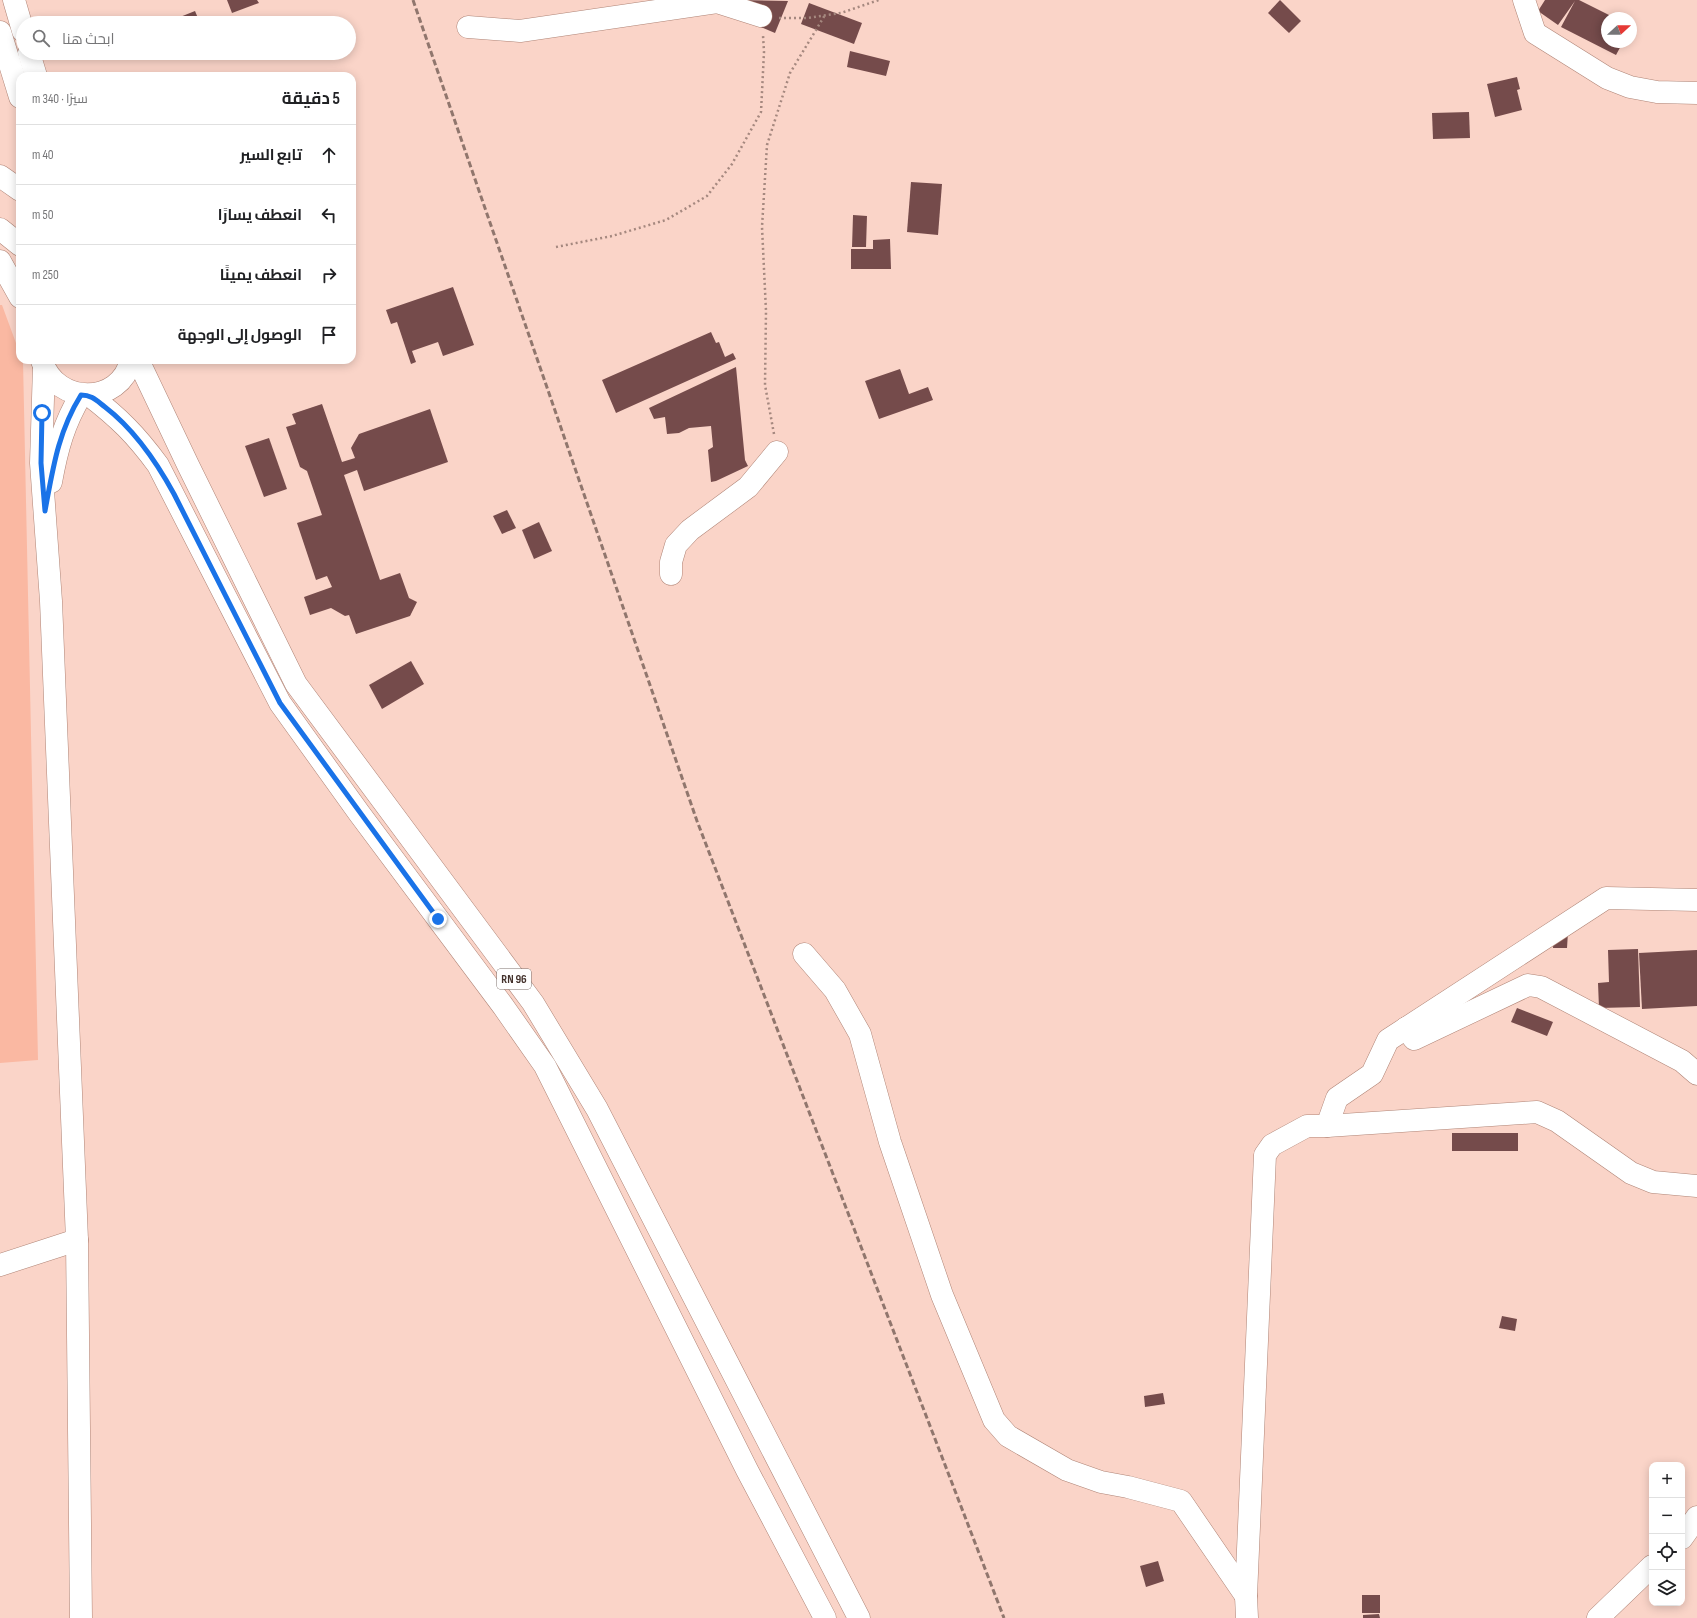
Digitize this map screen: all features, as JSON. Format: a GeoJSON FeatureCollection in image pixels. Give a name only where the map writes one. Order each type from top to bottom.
{"type":"FeatureCollection","features":[{"type":"Feature","properties":{"kind":"main road"},"geometry":{"type":"LineString","coordinates":[[14,0],[19,16]]}},
{"type":"Feature","properties":{"kind":"main road"},"geometry":{"type":"LineString","coordinates":[[1524,0],[1535,33],[1607,78],[1630,87],[1657,92],[1697,93]]}},
{"type":"Feature","properties":{"kind":"main road"},"geometry":{"type":"LineString","coordinates":[[468,27],[520,31],[717,1],[761,16]]}},
{"type":"Feature","properties":{"kind":"main road"},"geometry":{"type":"LineString","coordinates":[[0,32],[16,84]]}},
{"type":"Feature","properties":{"kind":"main road"},"geometry":{"type":"LineString","coordinates":[[31,60],[35,72]]}},
{"type":"Feature","properties":{"kind":"main road"},"geometry":{"type":"LineString","coordinates":[[0,176],[16,187]]}},
{"type":"Feature","properties":{"kind":"main road"},"geometry":{"type":"LineString","coordinates":[[0,229],[16,241]]}},
{"type":"Feature","properties":{"kind":"main road"},"geometry":{"type":"LineString","coordinates":[[0,261],[11,289]]}},
{"type":"Feature","properties":{"kind":"main road"},"geometry":{"type":"LineString","coordinates":[[43,364],[41,463],[51,601],[77,1240],[81,1618]]}},
{"type":"Feature","properties":{"kind":"main road"},"geometry":{"type":"LineString","coordinates":[[44,364],[50,377],[59,386],[70,392],[85,395],[103,392],[115,385],[124,375],[129,364]]}},
{"type":"Feature","properties":{"kind":"main road","name":"RN 96"},"geometry":{"type":"LineString","coordinates":[[140,364],[296,684],[533,1003],[597,1109],[859,1618]]}},
{"type":"Feature","properties":{"kind":"main road"},"geometry":{"type":"LineString","coordinates":[[45,511],[58,444],[70,413],[85,395]]}},
{"type":"Feature","properties":{"kind":"main road","name":"RN 96"},"geometry":{"type":"LineString","coordinates":[[85,395],[115,415],[138,439],[158,465],[280,703],[503,1006],[545,1066],[747,1470],[825,1618]]}},
{"type":"Feature","properties":{"kind":"main road"},"geometry":{"type":"LineString","coordinates":[[671,574],[671,562],[676,545],[690,530],[748,487],[777,452]]}},
{"type":"Feature","properties":{"kind":"main road"},"geometry":{"type":"LineString","coordinates":[[1327,1126],[1337,1098],[1372,1074],[1388,1040],[1606,898],[1697,900]]}},
{"type":"Feature","properties":{"kind":"main road"},"geometry":{"type":"LineString","coordinates":[[804,954],[835,990],[860,1034],[890,1142],[942,1295],[994,1420],[1008,1436],[1067,1470],[1101,1482],[1128,1487],[1181,1501],[1246,1596]]}},
{"type":"Feature","properties":{"kind":"main road"},"geometry":{"type":"LineString","coordinates":[[1406,1028],[1414,1039],[1528,985],[1541,987],[1682,1062],[1697,1074]]}},
{"type":"Feature","properties":{"kind":"main road"},"geometry":{"type":"LineString","coordinates":[[1247,1618],[1246,1596],[1265,1155],[1272,1145],[1307,1126],[1327,1126],[1537,1112],[1557,1121],[1631,1173],[1653,1182],[1697,1186]]}},
{"type":"Feature","properties":{"kind":"main road"},"geometry":{"type":"LineString","coordinates":[[0,1265],[77,1240]]}},
{"type":"Feature","properties":{"kind":"main road"},"geometry":{"type":"LineString","coordinates":[[1685,1534],[1697,1517]]}},
{"type":"Feature","properties":{"kind":"main road"},"geometry":{"type":"LineString","coordinates":[[1598,1618],[1649,1569]]}},
{"type":"Feature","properties":{"kind":"path"},"geometry":{"type":"LineString","coordinates":[[556,247],[612,236],[666,220],[707,196],[732,164],[762,112],[764,52],[761,16],[807,18],[841,13],[879,0]]}},
{"type":"Feature","properties":{"kind":"path"},"geometry":{"type":"LineString","coordinates":[[777,452],[765,385],[766,311],[762,227],[767,145],[790,73],[825,15]]}},
{"type":"Feature","properties":{"kind":"shaded area"},"geometry":{"type":"Polygon","coordinates":[[[0,305],[2,305],[16,343],[16,364],[23,364],[38,1060],[0,1063],[0,305]]]}},
{"type":"Feature","properties":{"kind":"building"},"geometry":{"type":"Polygon","coordinates":[[[227,0],[257,0],[259,3],[232,13],[227,0]]]}},
{"type":"Feature","properties":{"kind":"building"},"geometry":{"type":"Polygon","coordinates":[[[739,0],[788,1],[775,33],[746,21],[739,0]]]}},
{"type":"Feature","properties":{"kind":"building"},"geometry":{"type":"Polygon","coordinates":[[[1280,0],[1301,21],[1289,33],[1268,13],[1280,0]]]}},
{"type":"Feature","properties":{"kind":"building"},"geometry":{"type":"Polygon","coordinates":[[[1545,0],[1579,0],[1603,12],[1601,12],[1601,47],[1561,27],[1575,1],[1558,25],[1538,11],[1545,0]]]}},
{"type":"Feature","properties":{"kind":"building"},"geometry":{"type":"Polygon","coordinates":[[[809,3],[862,23],[854,44],[801,24],[809,3]]]}},
{"type":"Feature","properties":{"kind":"building"},"geometry":{"type":"Polygon","coordinates":[[[195,11],[197,16],[182,16],[195,11]]]}},
{"type":"Feature","properties":{"kind":"building"},"geometry":{"type":"Polygon","coordinates":[[[1602,48],[1620,48],[1616,55],[1602,48]]]}},
{"type":"Feature","properties":{"kind":"building"},"geometry":{"type":"Polygon","coordinates":[[[850,51],[890,61],[886,76],[847,67],[850,51]]]}},
{"type":"Feature","properties":{"kind":"building"},"geometry":{"type":"Polygon","coordinates":[[[1517,77],[1520,89],[1517,90],[1522,110],[1495,117],[1487,84],[1517,77]]]}},
{"type":"Feature","properties":{"kind":"building"},"geometry":{"type":"Polygon","coordinates":[[[1469,112],[1470,138],[1433,139],[1432,113],[1469,112]]]}},
{"type":"Feature","properties":{"kind":"building"},"geometry":{"type":"Polygon","coordinates":[[[911,182],[942,184],[938,235],[907,232],[911,182]]]}},
{"type":"Feature","properties":{"kind":"building"},"geometry":{"type":"Polygon","coordinates":[[[853,215],[867,216],[866,247],[852,247],[853,215]]]}},
{"type":"Feature","properties":{"kind":"building"},"geometry":{"type":"Polygon","coordinates":[[[890,239],[891,269],[851,269],[851,249],[873,249],[873,240],[890,239]]]}},
{"type":"Feature","properties":{"kind":"building"},"geometry":{"type":"Polygon","coordinates":[[[453,287],[474,345],[443,356],[438,342],[412,351],[416,362],[411,364],[397,322],[391,324],[386,310],[453,287]]]}},
{"type":"Feature","properties":{"kind":"building"},"geometry":{"type":"Polygon","coordinates":[[[711,332],[716,343],[719,342],[725,357],[733,353],[736,359],[616,413],[602,380],[711,332]]]}},
{"type":"Feature","properties":{"kind":"building"},"geometry":{"type":"Polygon","coordinates":[[[736,367],[745,460],[748,466],[711,482],[708,450],[713,447],[711,426],[689,428],[679,433],[667,434],[665,417],[654,419],[649,408],[736,367]]]}},
{"type":"Feature","properties":{"kind":"building"},"geometry":{"type":"Polygon","coordinates":[[[900,369],[909,394],[928,387],[933,400],[879,419],[865,381],[900,369]]]}},
{"type":"Feature","properties":{"kind":"building"},"geometry":{"type":"Polygon","coordinates":[[[322,404],[342,462],[355,458],[351,448],[359,434],[430,409],[448,462],[364,491],[357,470],[344,475],[380,580],[400,573],[409,598],[417,602],[410,616],[356,634],[349,615],[345,616],[331,608],[310,615],[304,597],[332,587],[327,576],[316,580],[297,523],[322,515],[307,471],[300,467],[286,427],[296,424],[292,414],[322,404]]]}},
{"type":"Feature","properties":{"kind":"building"},"geometry":{"type":"Polygon","coordinates":[[[269,438],[287,489],[264,497],[245,446],[269,438]]]}},
{"type":"Feature","properties":{"kind":"building"},"geometry":{"type":"Polygon","coordinates":[[[507,510],[516,528],[502,534],[493,516],[507,510]]]}},
{"type":"Feature","properties":{"kind":"building"},"geometry":{"type":"Polygon","coordinates":[[[539,522],[552,551],[534,559],[522,530],[539,522]]]}},
{"type":"Feature","properties":{"kind":"building"},"geometry":{"type":"Polygon","coordinates":[[[411,661],[424,684],[382,709],[369,685],[411,661]]]}},
{"type":"Feature","properties":{"kind":"building"},"geometry":{"type":"Polygon","coordinates":[[[1554,931],[1568,932],[1567,948],[1553,948],[1554,931]]]}},
{"type":"Feature","properties":{"kind":"building"},"geometry":{"type":"Polygon","coordinates":[[[1638,949],[1640,1007],[1599,1008],[1598,983],[1609,982],[1608,950],[1638,949]]]}},
{"type":"Feature","properties":{"kind":"building"},"geometry":{"type":"Polygon","coordinates":[[[1697,950],[1697,1006],[1642,1009],[1639,953],[1697,950]]]}},
{"type":"Feature","properties":{"kind":"building"},"geometry":{"type":"Polygon","coordinates":[[[1517,1008],[1553,1022],[1547,1036],[1511,1022],[1517,1008]]]}},
{"type":"Feature","properties":{"kind":"building"},"geometry":{"type":"Polygon","coordinates":[[[1452,1133],[1518,1133],[1518,1151],[1452,1151],[1452,1133]]]}},
{"type":"Feature","properties":{"kind":"building"},"geometry":{"type":"Polygon","coordinates":[[[1502,1316],[1517,1319],[1515,1331],[1499,1328],[1502,1316]]]}},
{"type":"Feature","properties":{"kind":"building"},"geometry":{"type":"Polygon","coordinates":[[[1163,1393],[1165,1404],[1145,1407],[1144,1396],[1163,1393]]]}},
{"type":"Feature","properties":{"kind":"building"},"geometry":{"type":"Polygon","coordinates":[[[1158,1561],[1164,1581],[1146,1587],[1140,1566],[1158,1561]]]}},
{"type":"Feature","properties":{"kind":"building"},"geometry":{"type":"Polygon","coordinates":[[[1362,1595],[1380,1595],[1380,1613],[1362,1613],[1362,1595]]]}},
{"type":"Feature","properties":{"kind":"building"},"geometry":{"type":"Polygon","coordinates":[[[1379,1614],[1380,1618],[1363,1618],[1363,1615],[1379,1614]]]}},
{"type":"Feature","properties":{"kind":"railway"},"geometry":{"type":"LineString","coordinates":[[413,0],[697,821],[1004,1618]]}},
{"type":"Feature","properties":{"kind":"route"},"geometry":{"type":"LineString","coordinates":[[42,413],[41,463],[45,511],[58,444],[70,413],[81,395],[89,395],[115,415],[138,439],[158,465],[174,494],[280,703],[438,919]]}}]}
